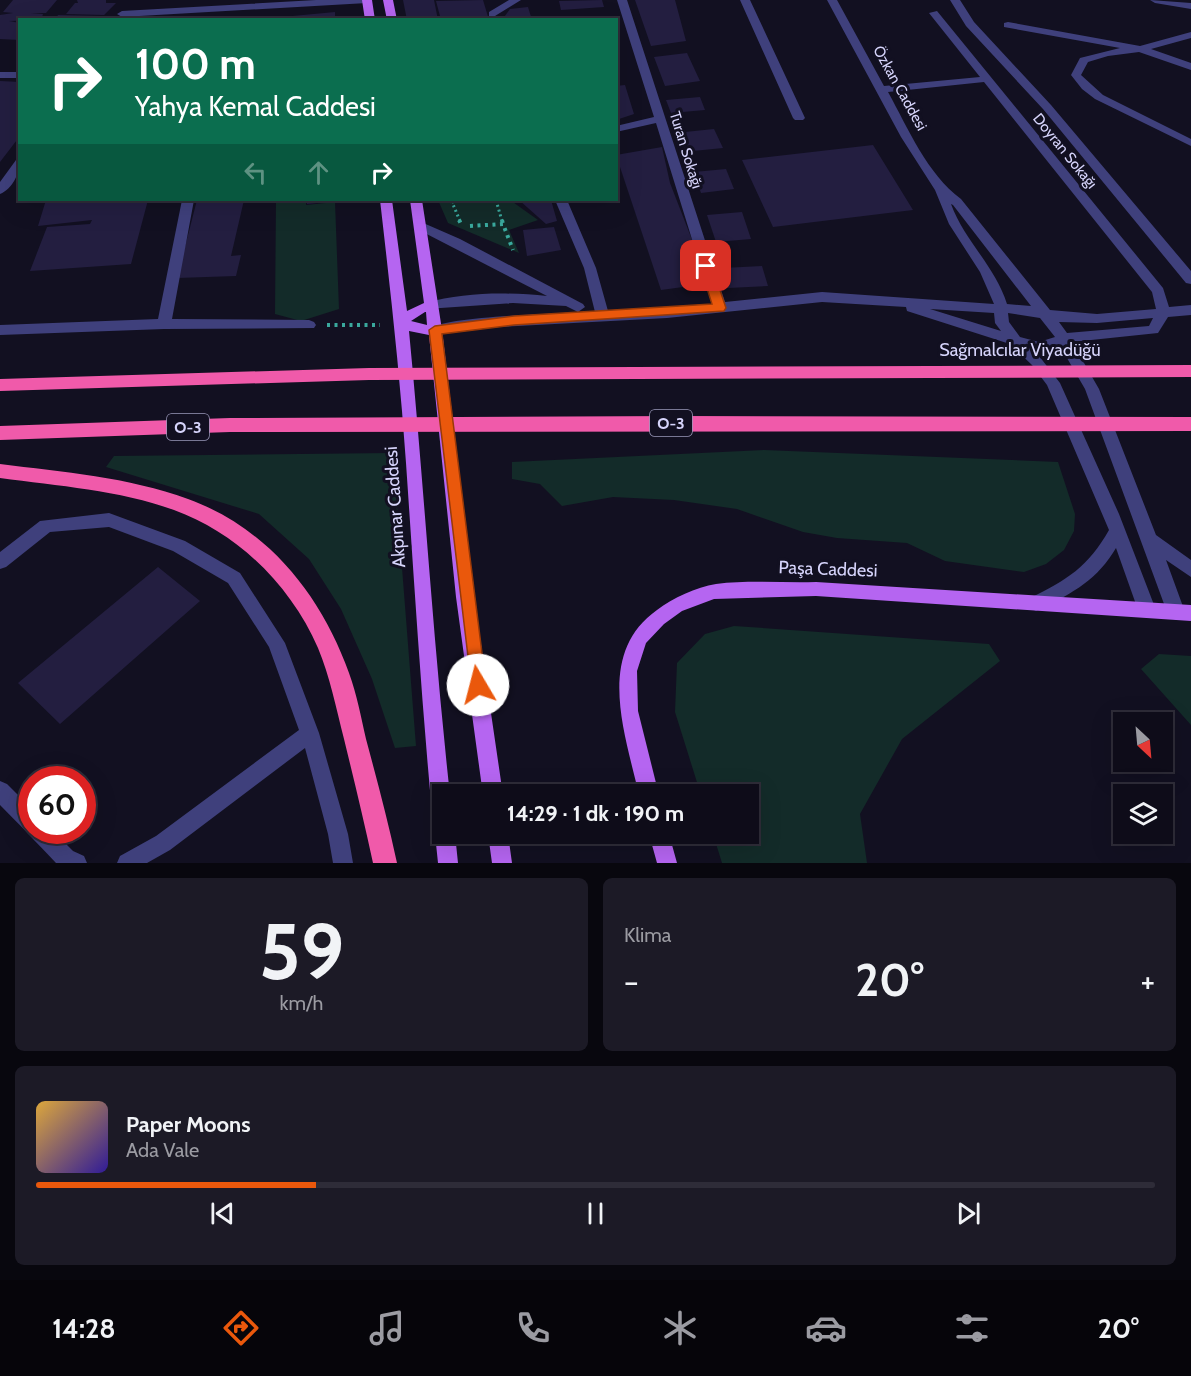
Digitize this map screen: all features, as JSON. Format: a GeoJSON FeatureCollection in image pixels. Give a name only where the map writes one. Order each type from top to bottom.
{"type":"FeatureCollection","features":[{"type":"Feature","properties":{"kind":"highway","name":"Sağmalcılar Viyadüğü"},"geometry":{"type":"LineString","coordinates":[[0,385],[369,374],[1191,370]]}},
{"type":"Feature","properties":{"kind":"highway","name":"O-3"},"geometry":{"type":"LineString","coordinates":[[0,434],[230,425],[1191,424]]}},
{"type":"Feature","properties":{"kind":"highway"},"geometry":{"type":"LineString","coordinates":[[0,471],[116,488],[182,504],[227,526],[247,539],[274,562],[315,620],[338,672],[373,805],[385,863]]}},
{"type":"Feature","properties":{"kind":"main road"},"geometry":{"type":"LineString","coordinates":[[367,0],[369,18]]}},
{"type":"Feature","properties":{"kind":"main road"},"geometry":{"type":"LineString","coordinates":[[388,0],[392,18]]}},
{"type":"Feature","properties":{"kind":"main road","name":"Akpınar Caddesi"},"geometry":{"type":"LineString","coordinates":[[386,201],[401,321],[414,461],[429,685],[439,784]]}},
{"type":"Feature","properties":{"kind":"main road"},"geometry":{"type":"LineString","coordinates":[[416,201],[435,330],[465,597],[491,784]]}},
{"type":"Feature","properties":{"kind":"main road"},"geometry":{"type":"LineString","coordinates":[[431,306],[420,309],[401,321],[409,327],[435,330]]}},
{"type":"Feature","properties":{"kind":"main road","name":"Paşa Caddesi"},"geometry":{"type":"LineString","coordinates":[[646,784],[629,711],[628,671],[639,638],[658,619],[676,606],[714,592],[816,589],[1183,612]]}},
{"type":"Feature","properties":{"kind":"main road"},"geometry":{"type":"LineString","coordinates":[[446,844],[448,863]]}},
{"type":"Feature","properties":{"kind":"main road"},"geometry":{"type":"LineString","coordinates":[[499,844],[502,863]]}},
{"type":"Feature","properties":{"kind":"main road"},"geometry":{"type":"LineString","coordinates":[[662,844],[667,863]]}},
{"type":"Feature","properties":{"kind":"street"},"geometry":{"type":"LineString","coordinates":[[120,16],[132,0]]}},
{"type":"Feature","properties":{"kind":"street"},"geometry":{"type":"LineString","coordinates":[[120,16],[236,14],[367,0]]}},
{"type":"Feature","properties":{"kind":"street"},"geometry":{"type":"LineString","coordinates":[[488,0],[493,17],[516,0]]}},
{"type":"Feature","properties":{"kind":"street","name":"Turan Sokağı"},"geometry":{"type":"LineString","coordinates":[[622,0],[720,308]]}},
{"type":"Feature","properties":{"kind":"street"},"geometry":{"type":"LineString","coordinates":[[745,0],[799,118]]}},
{"type":"Feature","properties":{"kind":"street","name":"Özkan Caddesi"},"geometry":{"type":"LineString","coordinates":[[832,0],[907,137],[941,190],[957,202],[1044,315],[1062,339],[1092,389],[1150,539],[1183,612]]}},
{"type":"Feature","properties":{"kind":"street"},"geometry":{"type":"LineString","coordinates":[[955,0],[970,24],[1047,106],[1191,280]]}},
{"type":"Feature","properties":{"kind":"street"},"geometry":{"type":"LineString","coordinates":[[1155,0],[1191,6]]}},
{"type":"Feature","properties":{"kind":"street","name":"Doyran Sokağı"},"geometry":{"type":"LineString","coordinates":[[934,13],[1158,291],[1164,312]]}},
{"type":"Feature","properties":{"kind":"street"},"geometry":{"type":"LineString","coordinates":[[1008,25],[1140,49],[1191,67]]}},
{"type":"Feature","properties":{"kind":"street"},"geometry":{"type":"LineString","coordinates":[[1191,35],[1140,49],[1107,52],[1084,60],[1076,75],[1086,87],[1129,114],[1191,143]]}},
{"type":"Feature","properties":{"kind":"street"},"geometry":{"type":"LineString","coordinates":[[0,75],[18,75]]}},
{"type":"Feature","properties":{"kind":"street"},"geometry":{"type":"LineString","coordinates":[[882,89],[987,79]]}},
{"type":"Feature","properties":{"kind":"street"},"geometry":{"type":"LineString","coordinates":[[618,129],[660,119]]}},
{"type":"Feature","properties":{"kind":"street"},"geometry":{"type":"LineString","coordinates":[[0,190],[18,165]]}},
{"type":"Feature","properties":{"kind":"street","name":"Özkan Caddesi"},"geometry":{"type":"LineString","coordinates":[[941,190],[944,206],[982,263],[1003,309],[1002,323],[1015,341]]}},
{"type":"Feature","properties":{"kind":"street"},"geometry":{"type":"LineString","coordinates":[[164,324],[188,201]]}},
{"type":"Feature","properties":{"kind":"street"},"geometry":{"type":"LineString","coordinates":[[561,201],[590,268],[602,315]]}},
{"type":"Feature","properties":{"kind":"street"},"geometry":{"type":"LineString","coordinates":[[421,226],[456,242],[578,307]]}},
{"type":"Feature","properties":{"kind":"street"},"geometry":{"type":"LineString","coordinates":[[435,330],[482,323],[720,308],[822,297],[1024,309],[1044,315],[1092,318],[1191,310]]}},
{"type":"Feature","properties":{"kind":"street"},"geometry":{"type":"LineString","coordinates":[[431,306],[484,299],[547,300],[602,315]]}},
{"type":"Feature","properties":{"kind":"street"},"geometry":{"type":"LineString","coordinates":[[887,300],[1034,347],[1044,348],[1062,339],[1153,330],[1164,312]]}},
{"type":"Feature","properties":{"kind":"street"},"geometry":{"type":"LineString","coordinates":[[0,330],[164,324],[309,325]]}},
{"type":"Feature","properties":{"kind":"street"},"geometry":{"type":"LineString","coordinates":[[1015,341],[1037,361],[1053,383],[1117,530],[1147,610]]}},
{"type":"Feature","properties":{"kind":"street"},"geometry":{"type":"LineString","coordinates":[[0,562],[46,526],[109,520],[179,546],[234,578],[276,643],[309,733],[338,834],[343,863]]}},
{"type":"Feature","properties":{"kind":"street"},"geometry":{"type":"LineString","coordinates":[[1036,603],[1069,587],[1090,573],[1106,552],[1117,530]]}},
{"type":"Feature","properties":{"kind":"street"},"geometry":{"type":"LineString","coordinates":[[1150,539],[1191,570]]}},
{"type":"Feature","properties":{"kind":"street"},"geometry":{"type":"LineString","coordinates":[[127,863],[163,843],[309,733]]}},
{"type":"Feature","properties":{"kind":"street"},"geometry":{"type":"LineString","coordinates":[[0,790],[18,809]]}},
{"type":"Feature","properties":{"kind":"street"},"geometry":{"type":"LineString","coordinates":[[52,844],[66,859],[77,863]]}},
{"type":"Feature","properties":{"kind":"path"},"geometry":{"type":"LineString","coordinates":[[458,201],[452,202],[462,227],[503,224]]}},
{"type":"Feature","properties":{"kind":"path"},"geometry":{"type":"LineString","coordinates":[[496,201],[513,251]]}},
{"type":"Feature","properties":{"kind":"path"},"geometry":{"type":"LineString","coordinates":[[309,325],[368,326],[401,321]]}},
{"type":"Feature","properties":{"kind":"green space"},"geometry":{"type":"Polygon","coordinates":[[[276,201],[306,201],[306,205],[335,202],[339,309],[301,321],[275,314],[276,201]]]}},
{"type":"Feature","properties":{"kind":"green space"},"geometry":{"type":"Polygon","coordinates":[[[438,201],[511,201],[538,220],[509,230],[519,253],[448,223],[438,201]]]}},
{"type":"Feature","properties":{"kind":"green space"},"geometry":{"type":"Polygon","coordinates":[[[764,450],[1058,462],[1075,514],[1074,531],[1064,550],[1046,564],[1024,572],[945,561],[907,543],[837,538],[803,532],[737,509],[674,500],[613,497],[562,506],[540,484],[512,479],[512,462],[764,450]]]}},
{"type":"Feature","properties":{"kind":"green space"},"geometry":{"type":"Polygon","coordinates":[[[393,453],[416,746],[395,748],[372,679],[341,609],[309,559],[259,514],[106,467],[114,456],[393,453]]]}},
{"type":"Feature","properties":{"kind":"green space"},"geometry":{"type":"Polygon","coordinates":[[[734,626],[989,644],[1000,661],[902,739],[860,814],[867,863],[722,863],[716,844],[759,844],[759,784],[698,784],[675,712],[677,663],[705,634],[734,626]]]}},
{"type":"Feature","properties":{"kind":"green space"},"geometry":{"type":"Polygon","coordinates":[[[1159,654],[1191,656],[1191,725],[1141,669],[1159,654]]]}},
{"type":"Feature","properties":{"kind":"building"},"geometry":{"type":"Polygon","coordinates":[[[13,0],[57,0],[46,13],[31,13],[43,14],[42,18],[18,18],[18,21],[9,21],[18,23],[18,40],[0,39],[0,15],[13,13],[3,12],[13,0]]]}},
{"type":"Feature","properties":{"kind":"building"},"geometry":{"type":"Polygon","coordinates":[[[77,0],[106,0],[106,3],[116,3],[104,15],[66,14],[75,3],[78,3],[77,0]]]}},
{"type":"Feature","properties":{"kind":"building"},"geometry":{"type":"Polygon","coordinates":[[[403,0],[434,0],[438,18],[407,18],[403,0]]]}},
{"type":"Feature","properties":{"kind":"building"},"geometry":{"type":"Polygon","coordinates":[[[483,0],[488,18],[440,18],[436,1],[483,0]]]}},
{"type":"Feature","properties":{"kind":"building"},"geometry":{"type":"Polygon","coordinates":[[[602,0],[604,7],[561,10],[559,1],[602,0]]]}},
{"type":"Feature","properties":{"kind":"building"},"geometry":{"type":"Polygon","coordinates":[[[635,0],[675,0],[686,41],[651,46],[635,0]]]}},
{"type":"Feature","properties":{"kind":"building"},"geometry":{"type":"Polygon","coordinates":[[[528,7],[531,18],[503,18],[510,9],[528,7]]]}},
{"type":"Feature","properties":{"kind":"building"},"geometry":{"type":"Polygon","coordinates":[[[335,12],[335,18],[282,17],[335,12]]]}},
{"type":"Feature","properties":{"kind":"building"},"geometry":{"type":"Polygon","coordinates":[[[58,15],[102,16],[101,18],[56,18],[58,15]]]}},
{"type":"Feature","properties":{"kind":"building"},"geometry":{"type":"Polygon","coordinates":[[[246,16],[278,17],[278,18],[243,18],[246,16]]]}},
{"type":"Feature","properties":{"kind":"building"},"geometry":{"type":"Polygon","coordinates":[[[687,53],[700,81],[665,86],[654,57],[687,53]]]}},
{"type":"Feature","properties":{"kind":"building"},"geometry":{"type":"Polygon","coordinates":[[[0,81],[18,82],[18,139],[0,162],[0,81]]]}},
{"type":"Feature","properties":{"kind":"building"},"geometry":{"type":"Polygon","coordinates":[[[625,85],[634,114],[618,119],[618,86],[625,85]]]}},
{"type":"Feature","properties":{"kind":"building"},"geometry":{"type":"Polygon","coordinates":[[[700,97],[705,110],[671,113],[666,100],[700,97]]]}},
{"type":"Feature","properties":{"kind":"building"},"geometry":{"type":"Polygon","coordinates":[[[714,129],[723,148],[683,152],[675,133],[714,129]]]}},
{"type":"Feature","properties":{"kind":"building"},"geometry":{"type":"Polygon","coordinates":[[[873,145],[913,210],[773,227],[742,160],[873,145]]]}},
{"type":"Feature","properties":{"kind":"building"},"geometry":{"type":"Polygon","coordinates":[[[662,147],[670,183],[701,263],[705,284],[661,290],[618,161],[618,155],[662,147]]]}},
{"type":"Feature","properties":{"kind":"building"},"geometry":{"type":"Polygon","coordinates":[[[726,169],[734,189],[701,193],[694,172],[726,169]]]}},
{"type":"Feature","properties":{"kind":"building"},"geometry":{"type":"Polygon","coordinates":[[[46,201],[148,201],[131,264],[30,271],[47,227],[90,224],[92,220],[38,226],[46,201]]]}},
{"type":"Feature","properties":{"kind":"building"},"geometry":{"type":"Polygon","coordinates":[[[197,201],[244,201],[231,256],[241,255],[236,276],[177,278],[197,201]]]}},
{"type":"Feature","properties":{"kind":"building"},"geometry":{"type":"Polygon","coordinates":[[[307,201],[338,201],[307,204],[307,201]]]}},
{"type":"Feature","properties":{"kind":"building"},"geometry":{"type":"Polygon","coordinates":[[[520,201],[551,201],[557,221],[546,224],[520,201]]]}},
{"type":"Feature","properties":{"kind":"building"},"geometry":{"type":"Polygon","coordinates":[[[742,212],[751,239],[716,242],[707,215],[742,212]]]}},
{"type":"Feature","properties":{"kind":"building"},"geometry":{"type":"Polygon","coordinates":[[[554,227],[561,250],[527,256],[523,230],[554,227]]]}},
{"type":"Feature","properties":{"kind":"building"},"geometry":{"type":"Polygon","coordinates":[[[762,266],[768,286],[728,288],[723,268],[762,266]]]}},
{"type":"Feature","properties":{"kind":"building"},"geometry":{"type":"Polygon","coordinates":[[[158,567],[200,601],[60,724],[18,683],[158,567]]]}},
{"type":"Feature","properties":{"kind":"route"},"geometry":{"type":"LineString","coordinates":[[478,685],[465,597],[435,330],[482,323],[720,308],[706,266]]}}]}
